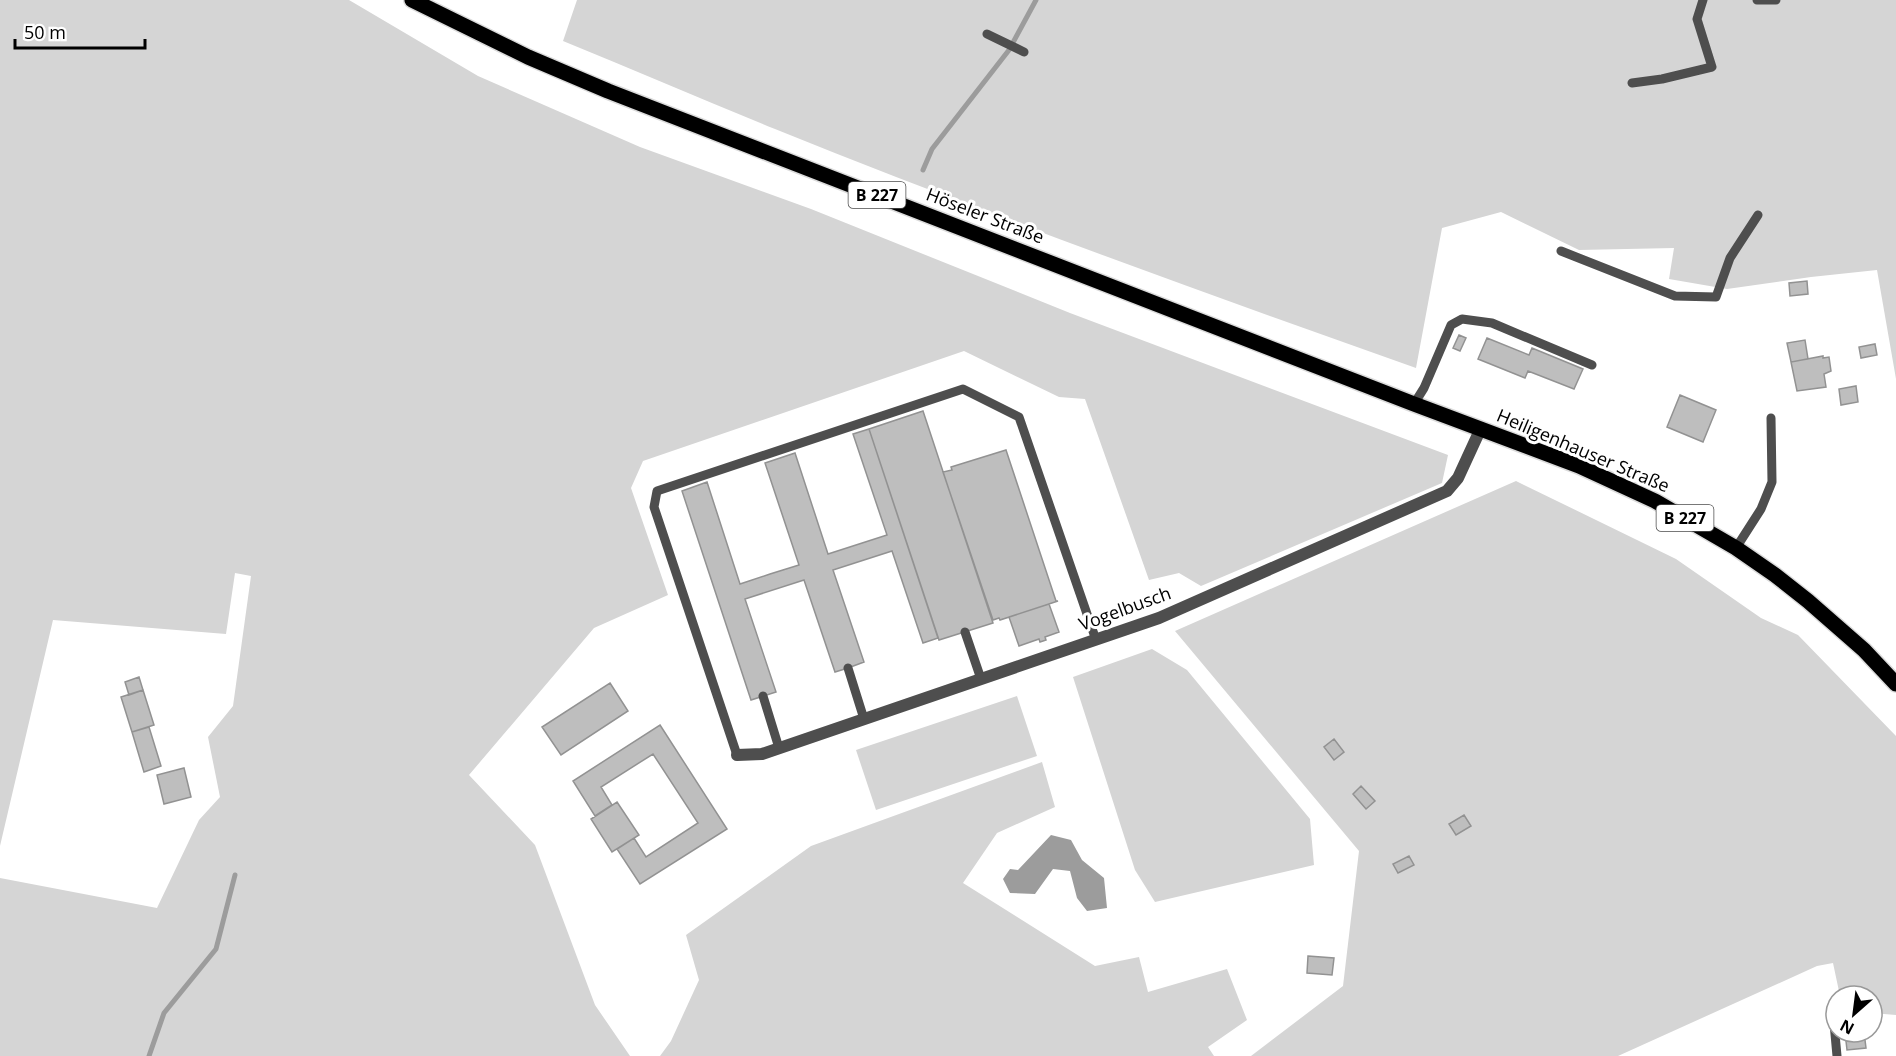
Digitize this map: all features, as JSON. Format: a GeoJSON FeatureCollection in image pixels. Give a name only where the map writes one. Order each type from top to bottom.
{"type":"FeatureCollection","features":[{"type":"Feature","properties":{"kind":"main road","name":"Höseler Straße"},"geometry":{"type":"LineString","coordinates":[[412,0],[528,57],[608,90],[1347,377]]}},
{"type":"Feature","properties":{"kind":"main road","name":"Heiligenhauser Straße"},"geometry":{"type":"LineString","coordinates":[[1347,377],[1579,466],[1655,501],[1736,548],[1808,601],[1864,650],[1896,684]]}},
{"type":"Feature","properties":{"kind":"street","name":"Vogelbusch"},"geometry":{"type":"LineString","coordinates":[[737,755],[762,754],[1160,618],[1447,491],[1458,478],[1481,428]]}},
{"type":"Feature","properties":{"kind":"lane"},"geometry":{"type":"LineString","coordinates":[[1632,83],[1662,79],[1712,67],[1697,19],[1702,0]]}},
{"type":"Feature","properties":{"kind":"lane"},"geometry":{"type":"LineString","coordinates":[[1757,0],[1776,0]]}},
{"type":"Feature","properties":{"kind":"lane"},"geometry":{"type":"LineString","coordinates":[[987,34],[1024,52]]}},
{"type":"Feature","properties":{"kind":"lane"},"geometry":{"type":"LineString","coordinates":[[1561,251],[1675,296],[1716,297],[1730,258],[1758,215]]}},
{"type":"Feature","properties":{"kind":"lane"},"geometry":{"type":"LineString","coordinates":[[1414,404],[1424,388],[1451,325],[1462,319],[1492,323],[1592,365]]}},
{"type":"Feature","properties":{"kind":"lane"},"geometry":{"type":"LineString","coordinates":[[737,755],[654,507],[657,491],[963,389],[1019,417],[1096,640]]}},
{"type":"Feature","properties":{"kind":"lane"},"geometry":{"type":"LineString","coordinates":[[1736,548],[1761,509],[1772,482],[1771,418]]}},
{"type":"Feature","properties":{"kind":"lane"},"geometry":{"type":"LineString","coordinates":[[965,632],[981,679]]}},
{"type":"Feature","properties":{"kind":"lane"},"geometry":{"type":"LineString","coordinates":[[848,668],[864,719]]}},
{"type":"Feature","properties":{"kind":"lane"},"geometry":{"type":"LineString","coordinates":[[763,696],[779,748]]}},
{"type":"Feature","properties":{"kind":"shaded area"},"geometry":{"type":"Polygon","coordinates":[[[0,0],[349,0],[478,76],[640,147],[811,209],[1070,313],[1448,455],[1442,483],[1201,586],[1179,573],[1149,580],[1085,399],[1059,397],[964,351],[643,461],[631,488],[668,595],[594,628],[469,775],[535,845],[595,1005],[630,1056],[0,1056],[0,878],[157,908],[199,820],[220,797],[208,737],[233,706],[251,576],[235,573],[226,634],[53,620],[0,846],[0,0]]]}},
{"type":"Feature","properties":{"kind":"shaded area"},"geometry":{"type":"Polygon","coordinates":[[[577,0],[1896,0],[1896,379],[1877,270],[1727,289],[1669,279],[1674,248],[1579,250],[1501,212],[1442,228],[1416,368],[934,192],[563,41],[577,0]]]}},
{"type":"Feature","properties":{"kind":"shaded area"},"geometry":{"type":"Polygon","coordinates":[[[1516,481],[1676,559],[1761,618],[1798,635],[1896,736],[1896,1015],[1884,1014],[1884,984],[1837,984],[1833,963],[1817,966],[1618,1056],[1251,1056],[1343,986],[1359,851],[1175,631],[1516,481]]]}},
{"type":"Feature","properties":{"kind":"shaded area"},"geometry":{"type":"Polygon","coordinates":[[[1152,649],[1187,670],[1310,819],[1314,865],[1155,902],[1135,870],[1073,677],[1152,649]]]}},
{"type":"Feature","properties":{"kind":"shaded area"},"geometry":{"type":"Polygon","coordinates":[[[1017,696],[1037,756],[876,810],[856,750],[1017,696]]]}},
{"type":"Feature","properties":{"kind":"shaded area"},"geometry":{"type":"Polygon","coordinates":[[[1042,762],[1055,807],[997,833],[963,883],[1095,966],[1139,957],[1148,992],[1227,969],[1247,1020],[1208,1047],[1214,1056],[660,1056],[671,1041],[699,980],[686,935],[811,846],[1042,762]]]}},
{"type":"Feature","properties":{"kind":"shaded area"},"geometry":{"type":"Polygon","coordinates":[[[1051,835],[1071,840],[1082,860],[1104,878],[1107,908],[1087,911],[1077,898],[1070,871],[1053,869],[1035,894],[1010,893],[1003,879],[1010,869],[1018,870],[1051,835]]]}},
{"type":"Feature","properties":{"kind":"building"},"geometry":{"type":"Polygon","coordinates":[[[1807,281],[1808,294],[1790,296],[1789,283],[1807,281]]]}},
{"type":"Feature","properties":{"kind":"building"},"geometry":{"type":"Polygon","coordinates":[[[1459,335],[1466,338],[1460,351],[1453,348],[1459,335]]]}},
{"type":"Feature","properties":{"kind":"building"},"geometry":{"type":"Polygon","coordinates":[[[1487,338],[1529,355],[1532,348],[1583,369],[1574,389],[1528,371],[1525,378],[1478,359],[1487,338]]]}},
{"type":"Feature","properties":{"kind":"building"},"geometry":{"type":"Polygon","coordinates":[[[1805,340],[1808,359],[1791,362],[1787,343],[1805,340]]]}},
{"type":"Feature","properties":{"kind":"building"},"geometry":{"type":"Polygon","coordinates":[[[1875,344],[1877,355],[1861,358],[1859,347],[1875,344]]]}},
{"type":"Feature","properties":{"kind":"building"},"geometry":{"type":"Polygon","coordinates":[[[1823,356],[1823,358],[1829,357],[1831,371],[1824,374],[1826,387],[1797,391],[1791,362],[1823,356]]]}},
{"type":"Feature","properties":{"kind":"building"},"geometry":{"type":"Polygon","coordinates":[[[1856,386],[1858,402],[1841,405],[1839,389],[1856,386]]]}},
{"type":"Feature","properties":{"kind":"building"},"geometry":{"type":"Polygon","coordinates":[[[1680,395],[1716,410],[1703,442],[1667,427],[1680,395]]]}},
{"type":"Feature","properties":{"kind":"building"},"geometry":{"type":"Polygon","coordinates":[[[923,411],[993,623],[939,640],[869,429],[923,411]]]}},
{"type":"Feature","properties":{"kind":"building"},"geometry":{"type":"Polygon","coordinates":[[[869,429],[938,638],[923,643],[892,551],[833,570],[864,662],[848,668],[835,672],[804,580],[745,599],[776,692],[751,700],[682,491],[707,482],[740,584],[799,565],[765,463],[795,453],[828,554],[887,535],[853,434],[869,429]]]}},
{"type":"Feature","properties":{"kind":"building"},"geometry":{"type":"Polygon","coordinates":[[[1006,450],[1056,601],[1058,601],[1000,620],[999,618],[993,620],[943,472],[952,470],[951,467],[1006,450]]]}},
{"type":"Feature","properties":{"kind":"building"},"geometry":{"type":"Polygon","coordinates":[[[1049,604],[1059,632],[1045,637],[1046,640],[1040,642],[1039,639],[1019,646],[1009,617],[1049,604]]]}},
{"type":"Feature","properties":{"kind":"building"},"geometry":{"type":"Polygon","coordinates":[[[139,677],[143,690],[129,695],[125,682],[139,677]]]}},
{"type":"Feature","properties":{"kind":"building"},"geometry":{"type":"Polygon","coordinates":[[[610,683],[628,711],[561,755],[542,727],[610,683]]]}},
{"type":"Feature","properties":{"kind":"building"},"geometry":{"type":"Polygon","coordinates":[[[143,690],[154,725],[132,732],[121,697],[143,690]]]}},
{"type":"Feature","properties":{"kind":"building"},"geometry":{"type":"Polygon","coordinates":[[[660,725],[727,829],[640,884],[617,849],[634,838],[646,857],[698,823],[653,754],[601,787],[612,805],[595,816],[573,781],[660,725]]]}},
{"type":"Feature","properties":{"kind":"building"},"geometry":{"type":"Polygon","coordinates":[[[149,727],[161,766],[144,772],[132,732],[149,727]]]}},
{"type":"Feature","properties":{"kind":"building"},"geometry":{"type":"Polygon","coordinates":[[[1334,739],[1344,752],[1334,760],[1324,747],[1334,739]]]}},
{"type":"Feature","properties":{"kind":"building"},"geometry":{"type":"Polygon","coordinates":[[[184,768],[191,797],[164,804],[157,775],[184,768]]]}},
{"type":"Feature","properties":{"kind":"building"},"geometry":{"type":"Polygon","coordinates":[[[1361,786],[1375,801],[1366,809],[1353,794],[1361,786]]]}},
{"type":"Feature","properties":{"kind":"building"},"geometry":{"type":"Polygon","coordinates":[[[617,802],[639,835],[612,852],[591,819],[617,802]]]}},
{"type":"Feature","properties":{"kind":"building"},"geometry":{"type":"Polygon","coordinates":[[[1464,815],[1471,826],[1456,835],[1449,824],[1464,815]]]}},
{"type":"Feature","properties":{"kind":"building"},"geometry":{"type":"Polygon","coordinates":[[[1409,856],[1414,865],[1398,873],[1393,864],[1409,856]]]}},
{"type":"Feature","properties":{"kind":"building"},"geometry":{"type":"Polygon","coordinates":[[[1308,956],[1334,958],[1332,975],[1307,973],[1308,956]]]}},
{"type":"Feature","properties":{"kind":"building"},"geometry":{"type":"Polygon","coordinates":[[[1846,1044],[1866,1044],[1866,1048],[1847,1050],[1846,1044]]]}},
{"type":"Feature","properties":{"kind":"waterway"},"geometry":{"type":"LineString","coordinates":[[923,170],[932,149],[1009,50],[1036,0]]}},
{"type":"Feature","properties":{"kind":"waterway"},"geometry":{"type":"LineString","coordinates":[[149,1056],[164,1013],[216,949],[235,875]]}}]}
